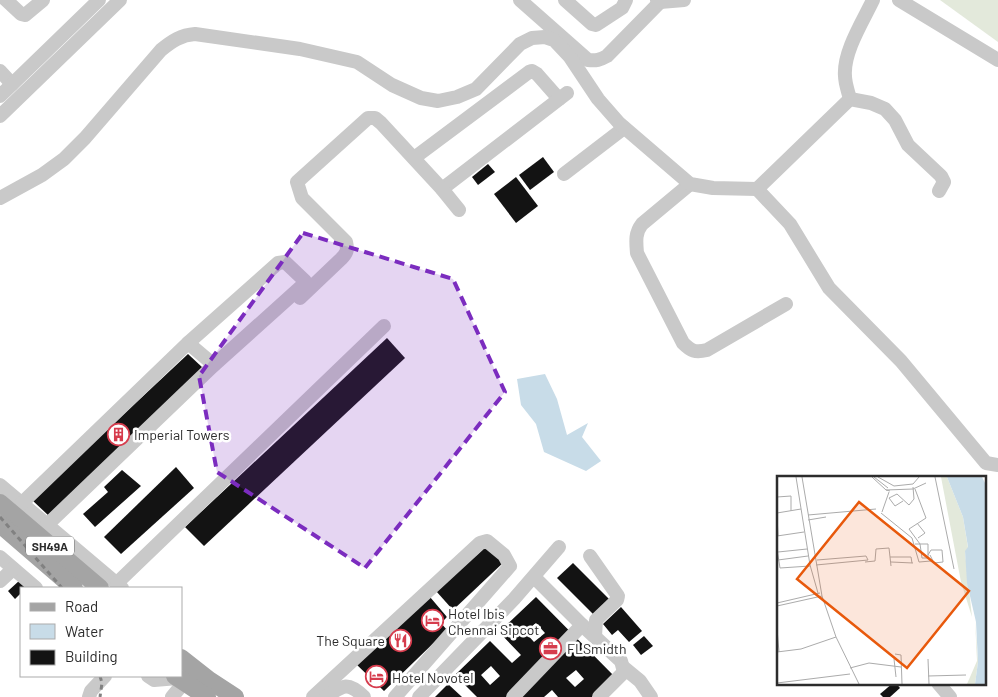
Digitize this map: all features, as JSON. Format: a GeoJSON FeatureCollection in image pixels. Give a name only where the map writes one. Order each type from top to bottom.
{"type":"FeatureCollection","features":[{"type":"Feature","properties":{"kind":"main road","name":"SH49A"},"geometry":{"type":"LineString","coordinates":[[0,503],[45,531],[113,587]]}},
{"type":"Feature","properties":{"kind":"main road","name":"SH49A"},"geometry":{"type":"LineString","coordinates":[[0,524],[73,587]]}},
{"type":"Feature","properties":{"kind":"main road"},"geometry":{"type":"LineString","coordinates":[[183,668],[203,692],[234,697]]}},
{"type":"Feature","properties":{"kind":"street"},"geometry":{"type":"LineString","coordinates":[[0,6],[6,0],[21,14],[25,15],[43,0]]}},
{"type":"Feature","properties":{"kind":"street"},"geometry":{"type":"LineString","coordinates":[[0,116],[120,0]]}},
{"type":"Feature","properties":{"kind":"street"},"geometry":{"type":"LineString","coordinates":[[520,0],[588,60],[595,61],[607,56],[658,1],[684,0]]}},
{"type":"Feature","properties":{"kind":"street"},"geometry":{"type":"LineString","coordinates":[[565,0],[592,24],[596,25],[622,8],[626,0]]}},
{"type":"Feature","properties":{"kind":"street"},"geometry":{"type":"LineString","coordinates":[[850,99],[845,76],[845,64],[873,0]]}},
{"type":"Feature","properties":{"kind":"street"},"geometry":{"type":"LineString","coordinates":[[899,0],[998,60]]}},
{"type":"Feature","properties":{"kind":"street"},"geometry":{"type":"LineString","coordinates":[[0,96],[93,2]]}},
{"type":"Feature","properties":{"kind":"street"},"geometry":{"type":"LineString","coordinates":[[0,198],[42,175],[64,159],[85,138],[161,50],[173,40],[184,35],[195,34],[300,49],[357,62],[392,85],[421,98],[438,101],[457,98],[476,89],[520,44],[532,38],[545,37],[554,40],[570,57],[598,99],[624,128],[690,184],[713,188],[757,189],[850,99]]}},
{"type":"Feature","properties":{"kind":"street"},"geometry":{"type":"LineString","coordinates":[[414,158],[532,70],[563,96],[442,189]]}},
{"type":"Feature","properties":{"kind":"street"},"geometry":{"type":"LineString","coordinates":[[0,71],[12,84]]}},
{"type":"Feature","properties":{"kind":"street"},"geometry":{"type":"LineString","coordinates":[[850,99],[872,103],[885,109],[895,120],[908,145],[941,176],[944,182],[939,191]]}},
{"type":"Feature","properties":{"kind":"street"},"geometry":{"type":"LineString","coordinates":[[45,531],[347,253],[346,242],[302,198],[297,182],[368,118],[374,118],[381,123],[459,210]]}},
{"type":"Feature","properties":{"kind":"street"},"geometry":{"type":"LineString","coordinates":[[564,174],[624,128]]}},
{"type":"Feature","properties":{"kind":"street"},"geometry":{"type":"LineString","coordinates":[[690,184],[642,224],[636,231],[635,239],[637,252],[683,342],[690,350],[697,352],[707,350],[786,304]]}},
{"type":"Feature","properties":{"kind":"street"},"geometry":{"type":"LineString","coordinates":[[757,189],[790,224],[829,288],[901,361],[986,463],[998,465]]}},
{"type":"Feature","properties":{"kind":"street"},"geometry":{"type":"LineString","coordinates":[[22,503],[188,343],[278,263],[287,264],[305,281],[303,285],[214,365],[45,531]]}},
{"type":"Feature","properties":{"kind":"street"},"geometry":{"type":"LineString","coordinates":[[113,587],[384,326]]}},
{"type":"Feature","properties":{"kind":"street"},"geometry":{"type":"LineString","coordinates":[[188,343],[214,365]]}},
{"type":"Feature","properties":{"kind":"street"},"geometry":{"type":"LineString","coordinates":[[0,484],[22,503],[45,531]]}},
{"type":"Feature","properties":{"kind":"street"},"geometry":{"type":"LineString","coordinates":[[313,697],[480,543],[487,541],[504,555],[510,566],[395,697]]}},
{"type":"Feature","properties":{"kind":"street"},"geometry":{"type":"LineString","coordinates":[[419,697],[534,577],[559,547]]}},
{"type":"Feature","properties":{"kind":"street"},"geometry":{"type":"LineString","coordinates":[[590,556],[618,596],[617,600],[596,620],[595,636]]}},
{"type":"Feature","properties":{"kind":"street"},"geometry":{"type":"LineString","coordinates":[[0,558],[35,587]]}},
{"type":"Feature","properties":{"kind":"street"},"geometry":{"type":"LineString","coordinates":[[0,580],[13,569]]}},
{"type":"Feature","properties":{"kind":"street"},"geometry":{"type":"LineString","coordinates":[[534,577],[582,625],[622,661],[624,672],[599,697]]}},
{"type":"Feature","properties":{"kind":"street"},"geometry":{"type":"LineString","coordinates":[[513,697],[582,625]]}},
{"type":"Feature","properties":{"kind":"street"},"geometry":{"type":"LineString","coordinates":[[623,666],[640,681],[651,697]]}},
{"type":"Feature","properties":{"kind":"street"},"geometry":{"type":"LineString","coordinates":[[89,697],[91,691],[104,677]]}},
{"type":"Feature","properties":{"kind":"street"},"geometry":{"type":"LineString","coordinates":[[150,677],[154,680],[161,677]]}},
{"type":"Feature","properties":{"kind":"street"},"geometry":{"type":"LineString","coordinates":[[172,697],[180,677]]}},
{"type":"Feature","properties":{"kind":"street"},"geometry":{"type":"LineString","coordinates":[[939,684],[950,697]]}},
{"type":"Feature","properties":{"kind":"street"},"geometry":{"type":"LineString","coordinates":[[326,697],[342,686],[348,686],[364,697]]}},
{"type":"Feature","properties":{"kind":"highlighted area"},"geometry":{"type":"Polygon","coordinates":[[[303,233],[453,279],[505,392],[365,568],[217,472],[199,376],[303,233]]]}},
{"type":"Feature","properties":{"kind":"shaded area"},"geometry":{"type":"Polygon","coordinates":[[[940,0],[998,0],[998,42],[940,0]]]}},
{"type":"Feature","properties":{"kind":"water"},"geometry":{"type":"Polygon","coordinates":[[[545,374],[557,399],[567,435],[588,423],[582,437],[601,461],[586,471],[544,452],[536,424],[521,405],[517,379],[545,374]]]}},
{"type":"Feature","properties":{"kind":"building"},"geometry":{"type":"Polygon","coordinates":[[[543,157],[554,172],[530,190],[519,175],[543,157]]]}},
{"type":"Feature","properties":{"kind":"building"},"geometry":{"type":"Polygon","coordinates":[[[488,164],[495,172],[478,185],[472,177],[488,164]]]}},
{"type":"Feature","properties":{"kind":"building"},"geometry":{"type":"Polygon","coordinates":[[[516,177],[538,206],[516,223],[494,194],[516,177]]]}},
{"type":"Feature","properties":{"kind":"building"},"geometry":{"type":"Polygon","coordinates":[[[387,338],[405,358],[204,546],[185,527],[387,338]]]}},
{"type":"Feature","properties":{"kind":"building","name":"Imperial Towers"},"geometry":{"type":"Polygon","coordinates":[[[188,354],[203,368],[49,516],[32,500],[188,354]]]}},
{"type":"Feature","properties":{"kind":"building"},"geometry":{"type":"Polygon","coordinates":[[[176,467],[194,488],[121,554],[104,537],[176,467]]]}},
{"type":"Feature","properties":{"kind":"building"},"geometry":{"type":"Polygon","coordinates":[[[122,470],[141,486],[95,527],[83,514],[108,492],[104,487],[122,470]]]}},
{"type":"Feature","properties":{"kind":"building"},"geometry":{"type":"Polygon","coordinates":[[[489,544],[505,561],[453,610],[436,591],[489,544]]]}},
{"type":"Feature","properties":{"kind":"building"},"geometry":{"type":"Polygon","coordinates":[[[573,563],[610,600],[594,615],[557,578],[573,563]]]}},
{"type":"Feature","properties":{"kind":"building"},"geometry":{"type":"Polygon","coordinates":[[[20,580],[27,587],[20,587],[20,594],[15,599],[8,591],[20,580]]]}},
{"type":"Feature","properties":{"kind":"building"},"geometry":{"type":"Polygon","coordinates":[[[430,597],[447,617],[441,623],[447,630],[384,691],[356,664],[430,597]]]}},
{"type":"Feature","properties":{"kind":"building","name":"FLSmidth"},"geometry":{"type":"Polygon","coordinates":[[[536,597],[614,676],[592,697],[558,697],[552,690],[544,697],[477,697],[455,675],[490,641],[512,663],[521,655],[499,632],[536,597]],[[536,623],[525,632],[534,642],[545,633],[536,623]],[[491,666],[481,675],[490,685],[500,676],[491,666]],[[576,670],[566,678],[575,687],[584,679],[576,670]]]}},
{"type":"Feature","properties":{"kind":"building"},"geometry":{"type":"Polygon","coordinates":[[[621,607],[642,631],[629,642],[618,630],[612,635],[603,624],[621,607]]]}},
{"type":"Feature","properties":{"kind":"building"},"geometry":{"type":"Polygon","coordinates":[[[644,636],[653,646],[641,655],[633,645],[644,636]]]}},
{"type":"Feature","properties":{"kind":"building"},"geometry":{"type":"Polygon","coordinates":[[[448,684],[462,697],[435,697],[448,684]]]}},
{"type":"Feature","properties":{"kind":"building"},"geometry":{"type":"Polygon","coordinates":[[[892,684],[897,684],[900,688],[890,697],[883,697],[880,694],[892,684]]]}},
{"type":"Feature","properties":{"kind":"railway"},"geometry":{"type":"LineString","coordinates":[[0,517],[61,587]]}},
{"type":"Feature","properties":{"kind":"railway"},"geometry":{"type":"LineString","coordinates":[[100,677],[102,683],[100,697]]}},
{"type":"Feature","properties":{"kind":"place","name":"Imperial Towers"},"geometry":{"type":"Point","coordinates":[118,434]}},
{"type":"Feature","properties":{"kind":"place","name":"Hotel Ibis Chennai Sipcot"},"geometry":{"type":"Point","coordinates":[432,621]}},
{"type":"Feature","properties":{"kind":"place","name":"The Square"},"geometry":{"type":"Point","coordinates":[401,640]}},
{"type":"Feature","properties":{"kind":"place","name":"FLSmidth"},"geometry":{"type":"Point","coordinates":[551,648]}},
{"type":"Feature","properties":{"kind":"place","name":"Hotel Novotel"},"geometry":{"type":"Point","coordinates":[376,677]}}]}
